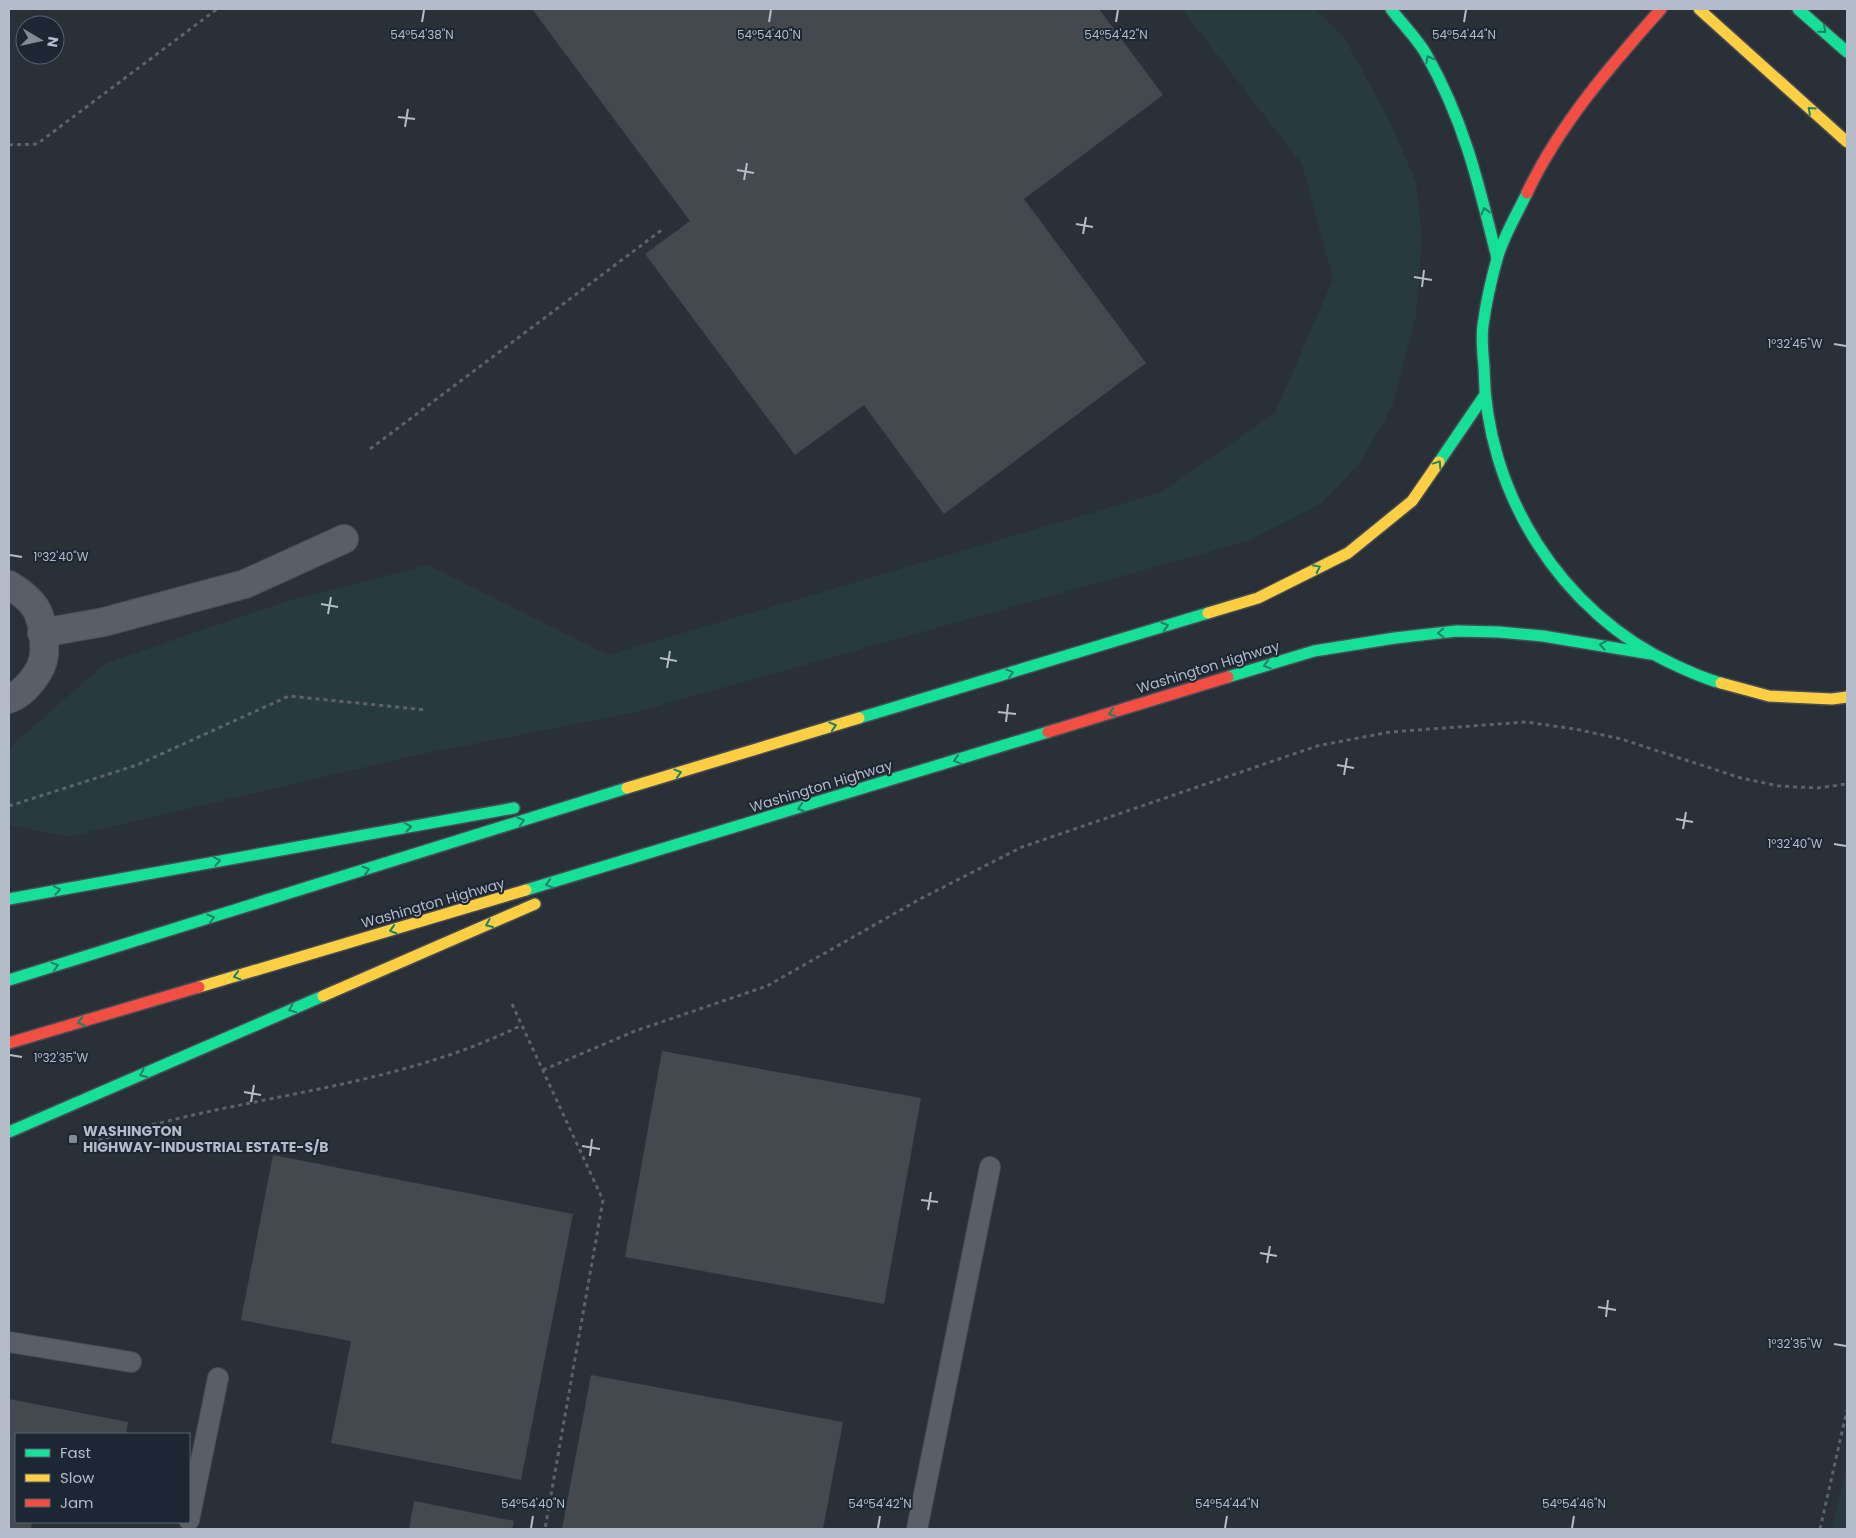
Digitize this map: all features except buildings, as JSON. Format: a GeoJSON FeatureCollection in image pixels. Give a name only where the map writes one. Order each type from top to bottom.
{"type":"FeatureCollection","features":[{"type":"Feature","properties":{"kind":"main road"},"geometry":{"type":"LineString","coordinates":[[1391,9],[1425,52],[1451,101],[1474,169],[1497,258]]}},
{"type":"Feature","properties":{"kind":"main road"},"geometry":{"type":"LineString","coordinates":[[1662,9],[1605,72],[1540,165],[1497,258],[1483,327],[1484,396],[1497,459],[1521,518],[1555,571],[1599,617],[1651,654],[1708,680],[1769,696],[1832,699],[1847,697]]}},
{"type":"Feature","properties":{"kind":"main road"},"geometry":{"type":"LineString","coordinates":[[1699,9],[1847,142]]}},
{"type":"Feature","properties":{"kind":"main road"},"geometry":{"type":"LineString","coordinates":[[1798,9],[1847,52]]}},
{"type":"Feature","properties":{"kind":"main road"},"geometry":{"type":"LineString","coordinates":[[9,980],[631,787],[1258,598],[1348,553],[1412,501],[1484,396]]}},
{"type":"Feature","properties":{"kind":"main road","name":"Washington Highway"},"geometry":{"type":"LineString","coordinates":[[9,1044],[646,856],[1314,651],[1409,635],[1476,631],[1555,636],[1651,654]]}},
{"type":"Feature","properties":{"kind":"main road"},"geometry":{"type":"LineString","coordinates":[[9,899],[631,787]]}},
{"type":"Feature","properties":{"kind":"main road"},"geometry":{"type":"LineString","coordinates":[[564,891],[646,856]]}},
{"type":"Feature","properties":{"kind":"main road"},"geometry":{"type":"LineString","coordinates":[[9,1132],[546,899]]}},
{"type":"Feature","properties":{"kind":"street"},"geometry":{"type":"LineString","coordinates":[[42,633],[104,622],[244,584],[344,539]]}},
{"type":"Feature","properties":{"kind":"street"},"geometry":{"type":"LineString","coordinates":[[9,585],[25,596],[39,614],[44,655],[38,671],[24,689],[9,699]]}},
{"type":"Feature","properties":{"kind":"lane"},"geometry":{"type":"LineString","coordinates":[[917,1529],[990,1167]]}},
{"type":"Feature","properties":{"kind":"lane"},"geometry":{"type":"LineString","coordinates":[[9,1342],[131,1362]]}},
{"type":"Feature","properties":{"kind":"lane"},"geometry":{"type":"LineString","coordinates":[[190,1516],[218,1378]]}},
{"type":"Feature","properties":{"kind":"path"},"geometry":{"type":"LineString","coordinates":[[9,145],[37,144],[217,9]]}},
{"type":"Feature","properties":{"kind":"path"},"geometry":{"type":"LineString","coordinates":[[370,449],[662,230]]}},
{"type":"Feature","properties":{"kind":"path"},"geometry":{"type":"LineString","coordinates":[[9,806],[137,765],[289,696],[426,710]]}},
{"type":"Feature","properties":{"kind":"path"},"geometry":{"type":"LineString","coordinates":[[543,1070],[635,1031],[767,986],[920,899],[1022,847],[1317,746],[1390,732],[1526,722],[1575,729],[1621,739],[1741,778],[1779,786],[1818,788],[1847,784]]}},
{"type":"Feature","properties":{"kind":"path"},"geometry":{"type":"LineString","coordinates":[[512,1004],[603,1200],[545,1529]]}},
{"type":"Feature","properties":{"kind":"path"},"geometry":{"type":"LineString","coordinates":[[91,1143],[131,1129],[336,1084],[416,1064],[468,1049],[522,1025]]}},
{"type":"Feature","properties":{"kind":"path"},"geometry":{"type":"LineString","coordinates":[[1820,1529],[1847,1410]]}},
{"type":"Feature","properties":{"kind":"green space"},"geometry":{"type":"Polygon","coordinates":[[[1182,9],[1315,9],[1345,39],[1389,120],[1416,182],[1422,238],[1416,316],[1392,407],[1359,464],[1320,504],[1248,541],[632,713],[417,755],[68,837],[9,825],[9,748],[106,663],[287,601],[428,565],[608,655],[1162,492],[1275,413],[1333,279],[1302,164],[1182,9]]]}},
{"type":"Feature","properties":{"kind":"green space"},"geometry":{"type":"Polygon","coordinates":[[[1847,1463],[1847,1529],[1832,1529],[1847,1463]]]}},
{"type":"Feature","properties":{"kind":"traffic: fast"},"geometry":{"type":"LineString","coordinates":[[1391,9],[1422,48],[1451,103],[1477,179],[1497,258]]}},
{"type":"Feature","properties":{"kind":"traffic: fast"},"geometry":{"type":"LineString","coordinates":[[1798,9],[1847,52]]}},
{"type":"Feature","properties":{"kind":"traffic: fast"},"geometry":{"type":"LineString","coordinates":[[1527,193],[1506,234],[1500,251],[1489,292],[1482,336],[1488,414],[1498,459],[1515,503],[1537,543],[1565,581],[1597,614],[1634,642],[1675,665],[1721,683]]}},
{"type":"Feature","properties":{"kind":"traffic: fast"},"geometry":{"type":"LineString","coordinates":[[1439,462],[1484,396]]}},
{"type":"Feature","properties":{"kind":"traffic: fast"},"geometry":{"type":"LineString","coordinates":[[859,718],[1208,613]]}},
{"type":"Feature","properties":{"kind":"traffic: fast"},"geometry":{"type":"LineString","coordinates":[[1228,677],[1314,651],[1395,638],[1456,631],[1543,636],[1651,654]]}},
{"type":"Feature","properties":{"kind":"traffic: fast"},"geometry":{"type":"LineString","coordinates":[[526,890],[1048,732]]}},
{"type":"Feature","properties":{"kind":"traffic: fast"},"geometry":{"type":"LineString","coordinates":[[9,980],[627,788]]}},
{"type":"Feature","properties":{"kind":"traffic: fast"},"geometry":{"type":"LineString","coordinates":[[9,899],[514,808]]}},
{"type":"Feature","properties":{"kind":"traffic: fast"},"geometry":{"type":"LineString","coordinates":[[9,1132],[323,996]]}},
{"type":"Feature","properties":{"kind":"traffic: slow"},"geometry":{"type":"LineString","coordinates":[[1699,9],[1847,142]]}},
{"type":"Feature","properties":{"kind":"traffic: slow"},"geometry":{"type":"LineString","coordinates":[[1208,613],[1258,598],[1348,553],[1412,501],[1439,462]]}},
{"type":"Feature","properties":{"kind":"traffic: slow"},"geometry":{"type":"LineString","coordinates":[[1721,683],[1769,696],[1832,699],[1847,697]]}},
{"type":"Feature","properties":{"kind":"traffic: slow"},"geometry":{"type":"LineString","coordinates":[[627,788],[859,718]]}},
{"type":"Feature","properties":{"kind":"traffic: slow"},"geometry":{"type":"LineString","coordinates":[[199,987],[526,890]]}},
{"type":"Feature","properties":{"kind":"traffic: slow"},"geometry":{"type":"LineString","coordinates":[[323,996],[535,904]]}},
{"type":"Feature","properties":{"kind":"traffic: jam"},"geometry":{"type":"LineString","coordinates":[[1527,193],[1554,143],[1587,96],[1661,9]]}},
{"type":"Feature","properties":{"kind":"traffic: jam"},"geometry":{"type":"LineString","coordinates":[[1048,732],[1228,677]]}},
{"type":"Feature","properties":{"kind":"traffic: jam"},"geometry":{"type":"LineString","coordinates":[[9,1043],[199,987]]}},
{"type":"Feature","properties":{"kind":"place","name":"WASHINGTON HIGHWAY-INDUSTRIAL ESTATE-S/B"},"geometry":{"type":"Point","coordinates":[73,1139]}}]}
